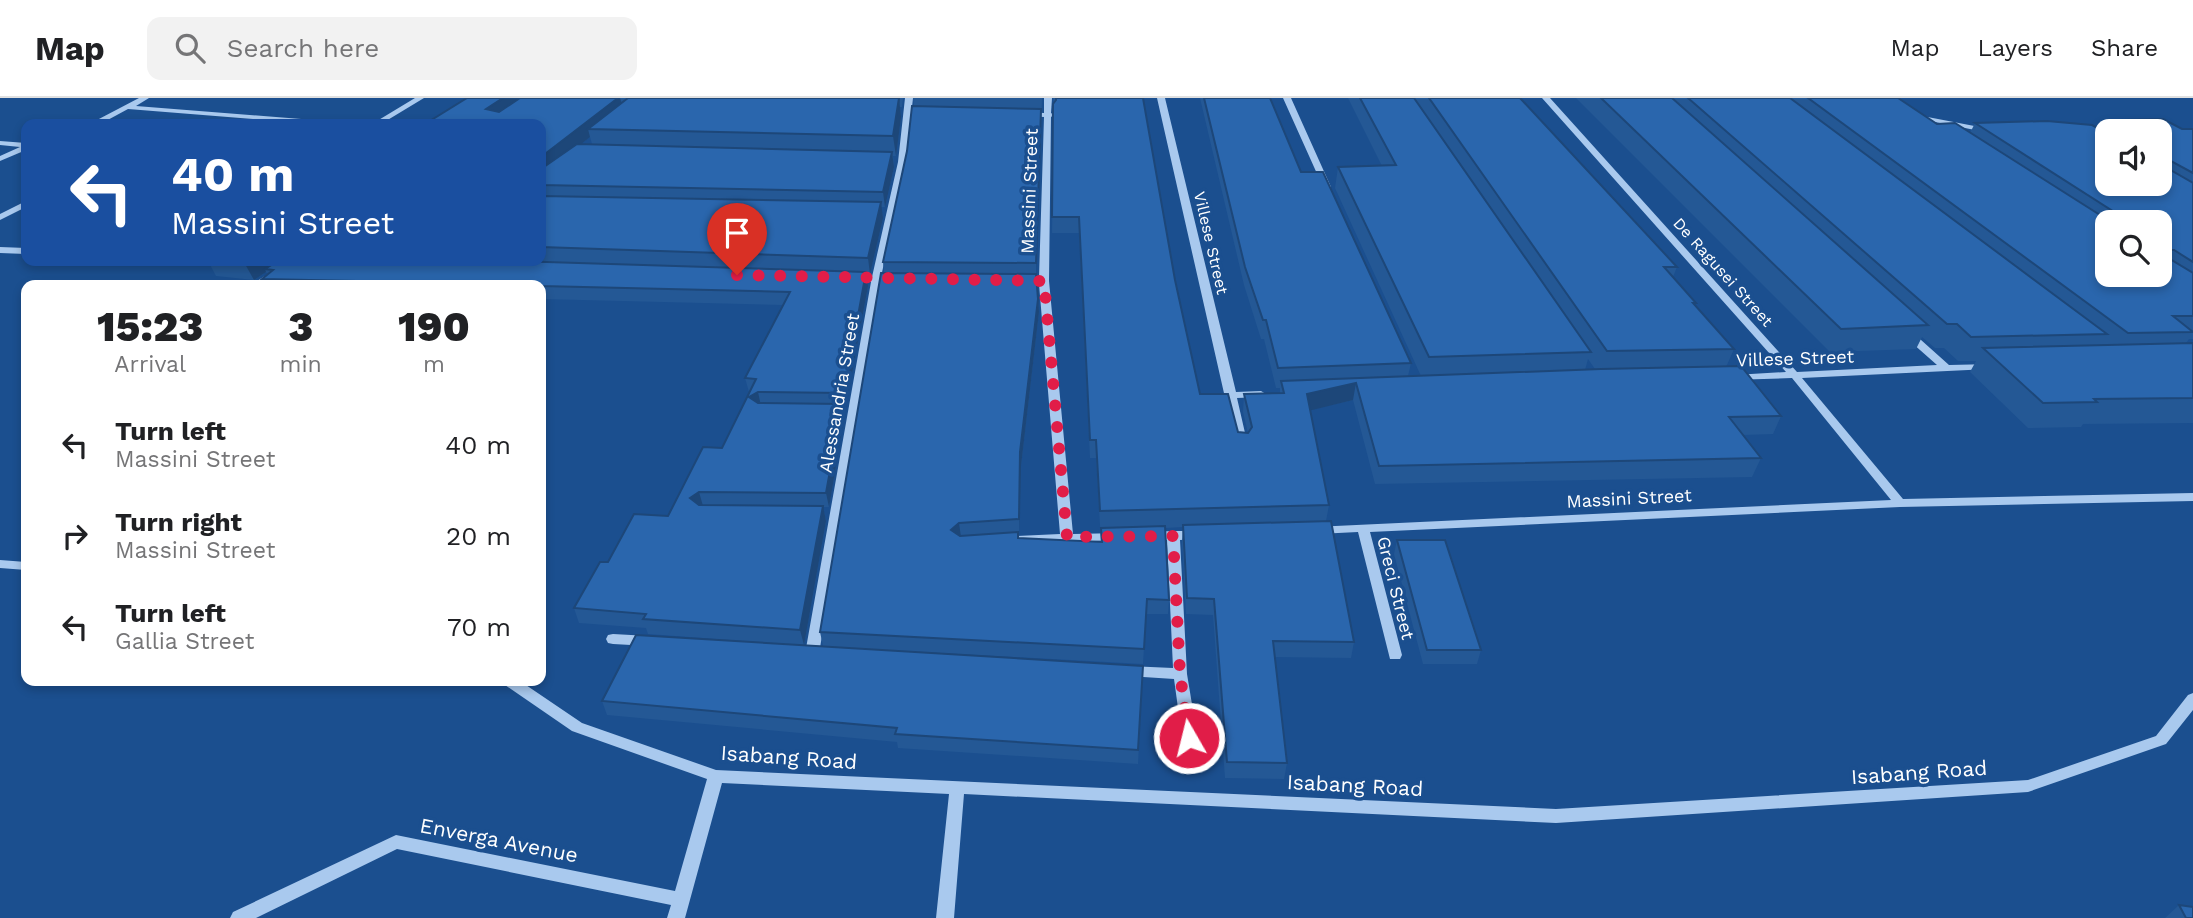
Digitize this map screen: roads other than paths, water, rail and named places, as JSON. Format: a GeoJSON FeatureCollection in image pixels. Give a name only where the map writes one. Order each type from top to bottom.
{"type":"FeatureCollection","features":[{"type":"Feature","properties":{"kind":"street"},"geometry":{"type":"LineString","coordinates":[[103,119],[145,98]]}},
{"type":"Feature","properties":{"kind":"street"},"geometry":{"type":"LineString","coordinates":[[385,119],[421,98]]}},
{"type":"Feature","properties":{"kind":"street","name":"Alessandria Street"},"geometry":{"type":"LineString","coordinates":[[812,654],[828,514],[846,413],[902,162],[909,98]]}},
{"type":"Feature","properties":{"kind":"street","name":"Massini Street"},"geometry":{"type":"LineString","coordinates":[[1048,98],[1050,115],[1044,281],[1067,537]]}},
{"type":"Feature","properties":{"kind":"street","name":"Villese Street"},"geometry":{"type":"LineString","coordinates":[[1161,98],[1242,446]]}},
{"type":"Feature","properties":{"kind":"street"},"geometry":{"type":"LineString","coordinates":[[1287,98],[1333,199]]}},
{"type":"Feature","properties":{"kind":"street","name":"De Ragusei Street"},"geometry":{"type":"LineString","coordinates":[[1546,98],[1796,377],[1900,503]]}},
{"type":"Feature","properties":{"kind":"street"},"geometry":{"type":"LineString","coordinates":[[126,107],[276,119]]}},
{"type":"Feature","properties":{"kind":"street"},"geometry":{"type":"LineString","coordinates":[[893,113],[919,114]]}},
{"type":"Feature","properties":{"kind":"street"},"geometry":{"type":"LineString","coordinates":[[1903,113],[1995,132]]}},
{"type":"Feature","properties":{"kind":"street"},"geometry":{"type":"LineString","coordinates":[[1011,114],[1050,115]]}},
{"type":"Feature","properties":{"kind":"street"},"geometry":{"type":"LineString","coordinates":[[1915,116],[1938,132]]}},
{"type":"Feature","properties":{"kind":"street"},"geometry":{"type":"LineString","coordinates":[[0,143],[21,145]]}},
{"type":"Feature","properties":{"kind":"street"},"geometry":{"type":"LineString","coordinates":[[0,159],[21,148]]}},
{"type":"Feature","properties":{"kind":"street"},"geometry":{"type":"LineString","coordinates":[[889,161],[902,162]]}},
{"type":"Feature","properties":{"kind":"street"},"geometry":{"type":"LineString","coordinates":[[0,217],[21,206]]}},
{"type":"Feature","properties":{"kind":"street"},"geometry":{"type":"LineString","coordinates":[[877,213],[891,213]]}},
{"type":"Feature","properties":{"kind":"street"},"geometry":{"type":"LineString","coordinates":[[0,250],[21,251]]}},
{"type":"Feature","properties":{"kind":"street"},"geometry":{"type":"LineString","coordinates":[[264,280],[286,266]]}},
{"type":"Feature","properties":{"kind":"street"},"geometry":{"type":"LineString","coordinates":[[835,279],[904,280]]}},
{"type":"Feature","properties":{"kind":"street"},"geometry":{"type":"LineString","coordinates":[[1016,281],[1044,281]]}},
{"type":"Feature","properties":{"kind":"street"},"geometry":{"type":"LineString","coordinates":[[1894,321],[1945,367]]}},
{"type":"Feature","properties":{"kind":"street","name":"Villese Street"},"geometry":{"type":"LineString","coordinates":[[1715,378],[1796,377],[1999,365]]}},
{"type":"Feature","properties":{"kind":"street"},"geometry":{"type":"LineString","coordinates":[[1231,395],[1271,394]]}},
{"type":"Feature","properties":{"kind":"street","name":"Massini Street"},"geometry":{"type":"LineString","coordinates":[[1309,531],[1900,503],[2193,497]]}},
{"type":"Feature","properties":{"kind":"street","name":"Greci Street"},"geometry":{"type":"LineString","coordinates":[[1363,529],[1395,655]]}},
{"type":"Feature","properties":{"kind":"street"},"geometry":{"type":"LineString","coordinates":[[1000,541],[1214,534]]}},
{"type":"Feature","properties":{"kind":"street"},"geometry":{"type":"LineString","coordinates":[[1173,536],[1180,674],[1193,759]]}},
{"type":"Feature","properties":{"kind":"street"},"geometry":{"type":"LineString","coordinates":[[0,564],[21,566]]}},
{"type":"Feature","properties":{"kind":"street"},"geometry":{"type":"LineString","coordinates":[[613,639],[666,643]]}},
{"type":"Feature","properties":{"kind":"street"},"geometry":{"type":"LineString","coordinates":[[1112,670],[1180,674]]}},
{"type":"Feature","properties":{"kind":"street","name":"Isabang Road"},"geometry":{"type":"LineString","coordinates":[[517,686],[577,727],[716,776],[1556,816],[2028,786],[2161,740],[2193,699]]}},
{"type":"Feature","properties":{"kind":"street"},"geometry":{"type":"LineString","coordinates":[[676,918],[716,776]]}},
{"type":"Feature","properties":{"kind":"street"},"geometry":{"type":"LineString","coordinates":[[945,918],[957,788]]}},
{"type":"Feature","properties":{"kind":"street","name":"Enverga Avenue"},"geometry":{"type":"LineString","coordinates":[[239,918],[396,842],[682,900]]}}]}
